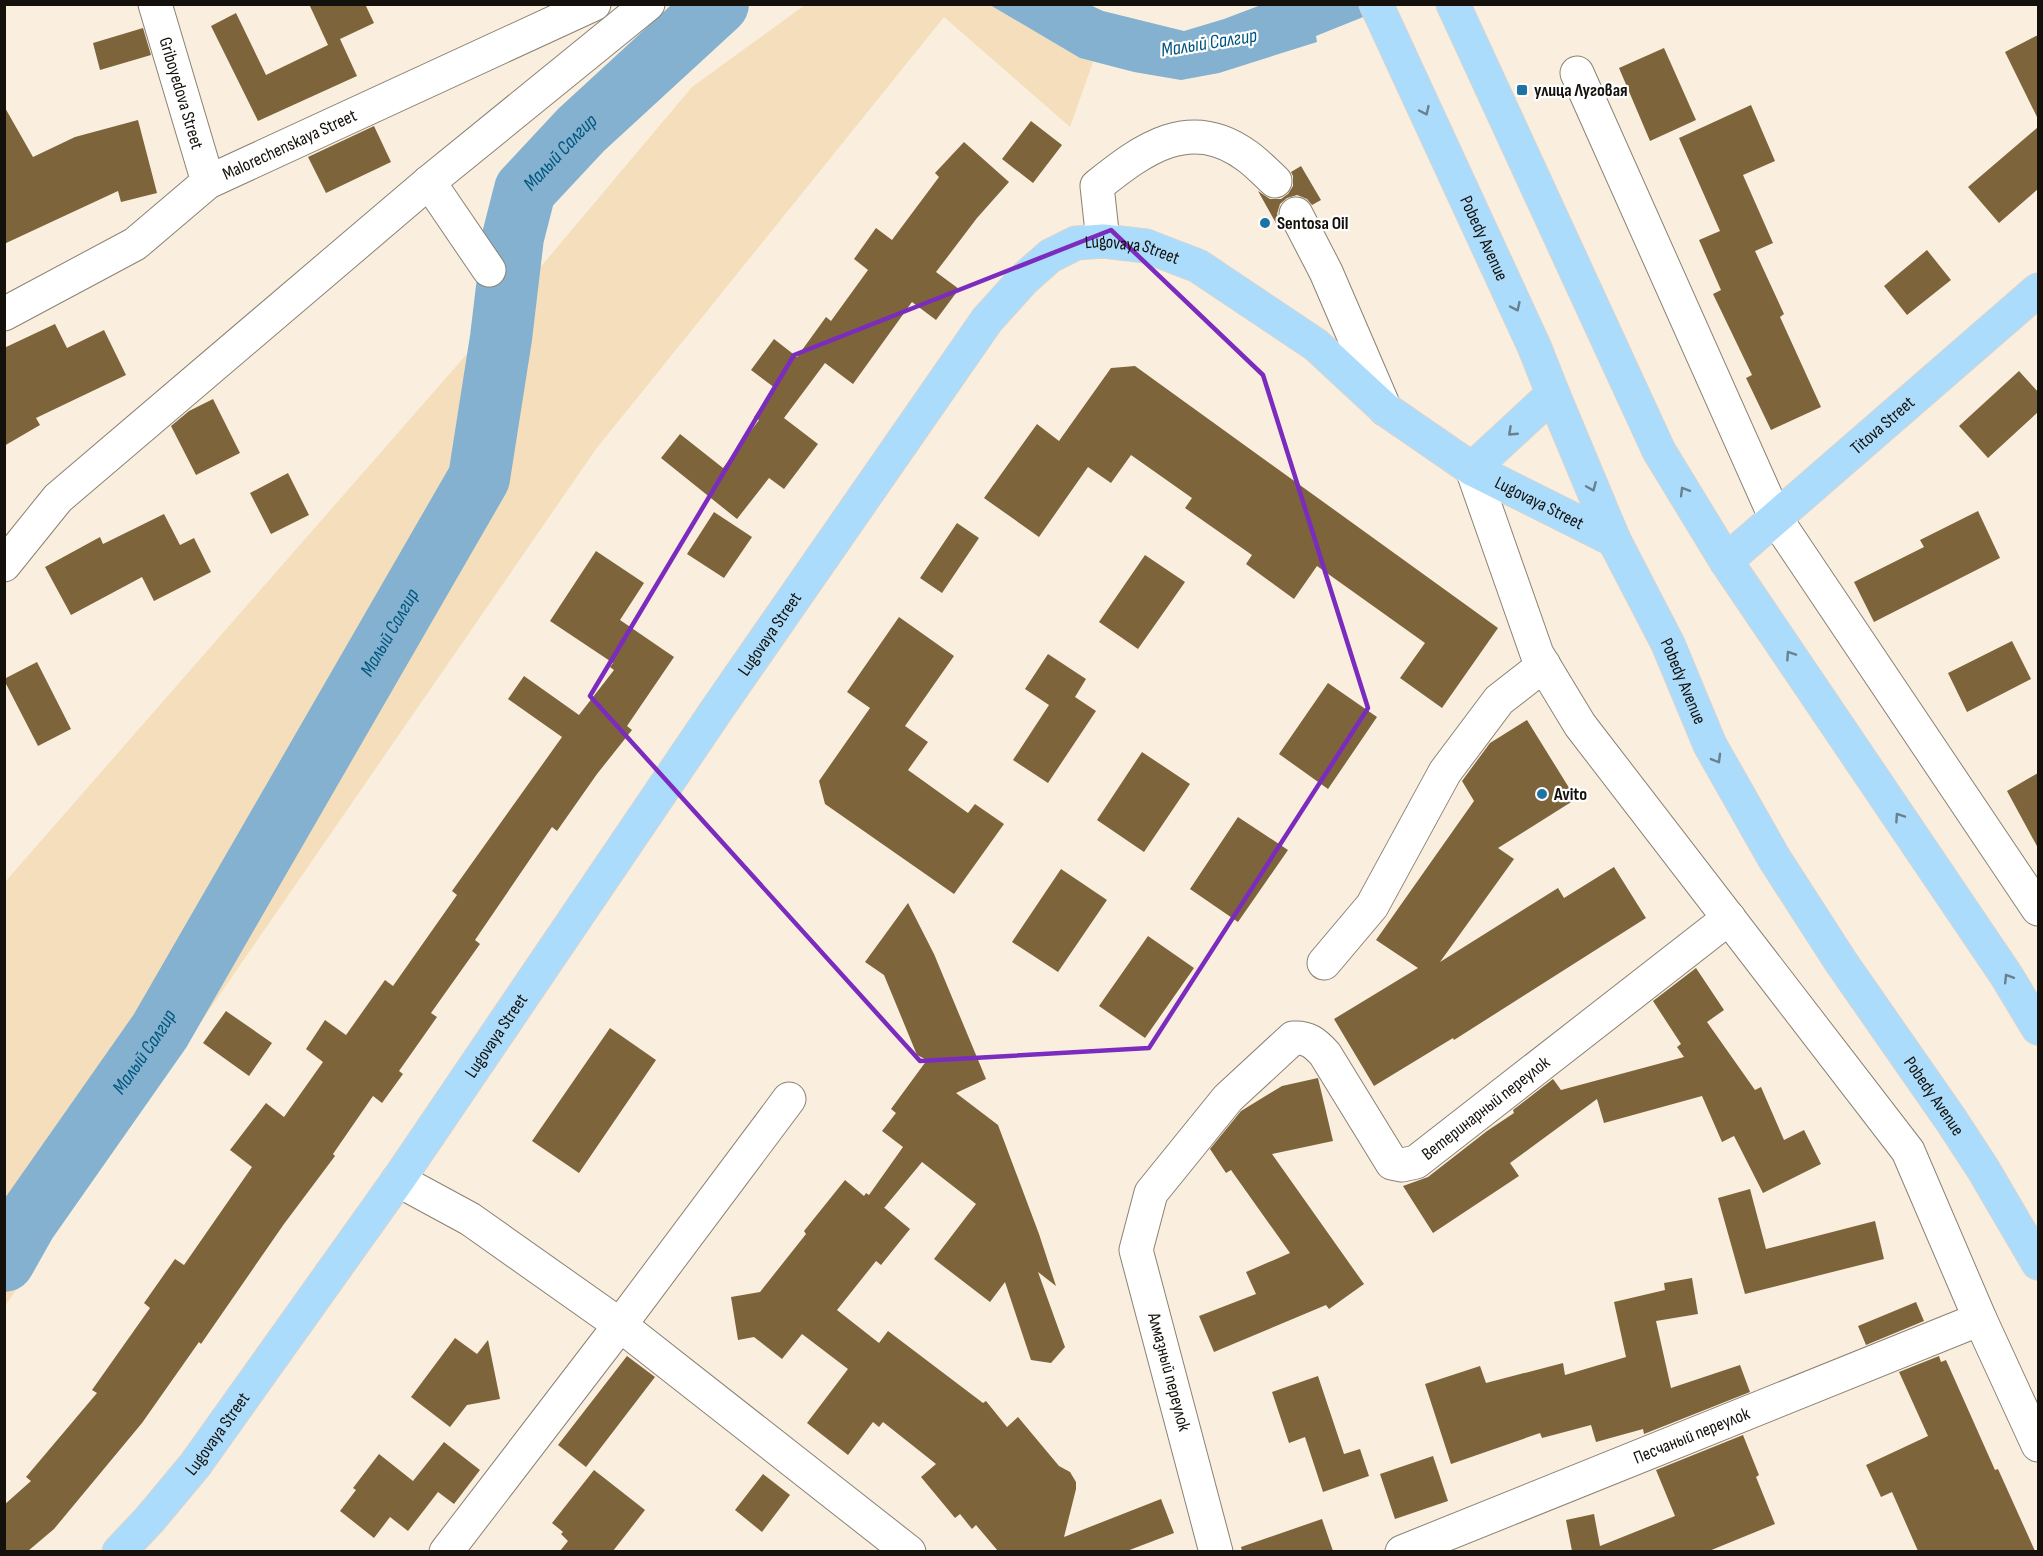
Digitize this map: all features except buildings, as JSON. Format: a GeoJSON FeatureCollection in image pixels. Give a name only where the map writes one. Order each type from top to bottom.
{"type":"FeatureCollection","features":[{"type":"Feature","properties":{"kind":"main road","name":"Pobedy Avenue"},"geometry":{"type":"LineString","coordinates":[[1376,4],[1534,346],[1614,540],[1668,644],[1710,745],[1774,858],[1841,962],[1983,1169],[2038,1263]]}},
{"type":"Feature","properties":{"kind":"main road"},"geometry":{"type":"LineString","coordinates":[[1458,16],[1659,451],[1726,561],[1999,965],[2038,1028]]}},
{"type":"Feature","properties":{"kind":"main road","name":"Lugovaya Street"},"geometry":{"type":"LineString","coordinates":[[119,1551],[150,1519],[195,1465],[398,1180],[706,725],[987,320],[1023,280],[1050,256],[1076,243],[1104,241],[1146,246],[1198,266],[1316,345],[1385,409],[1472,469],[1614,540]]}},
{"type":"Feature","properties":{"kind":"main road","name":"Titova Street"},"geometry":{"type":"LineString","coordinates":[[1726,561],[2038,290]]}},
{"type":"Feature","properties":{"kind":"main road"},"geometry":{"type":"LineString","coordinates":[[1472,469],[1553,394]]}},
{"type":"Feature","properties":{"kind":"street","name":"Griboyedova Street"},"geometry":{"type":"LineString","coordinates":[[155,4],[208,182]]}},
{"type":"Feature","properties":{"kind":"street","name":"Malorechenskaya Street"},"geometry":{"type":"LineString","coordinates":[[4,314],[135,244],[208,182],[594,4]]}},
{"type":"Feature","properties":{"kind":"street"},"geometry":{"type":"LineString","coordinates":[[4,565],[58,498],[429,182],[648,4]]}},
{"type":"Feature","properties":{"kind":"street"},"geometry":{"type":"LineString","coordinates":[[1578,73],[1776,519],[2038,909]]}},
{"type":"Feature","properties":{"kind":"street"},"geometry":{"type":"LineString","coordinates":[[1104,241],[1097,186],[1131,159],[1170,139],[1202,137],[1226,144],[1247,156],[1275,181]]}},
{"type":"Feature","properties":{"kind":"street"},"geometry":{"type":"LineString","coordinates":[[429,182],[489,270]]}},
{"type":"Feature","properties":{"kind":"street"},"geometry":{"type":"LineString","coordinates":[[1296,214],[1331,282],[1385,409]]}},
{"type":"Feature","properties":{"kind":"street"},"geometry":{"type":"LineString","coordinates":[[1472,469],[1537,654],[1580,725],[1908,1151],[1980,1320],[2038,1445]]}},
{"type":"Feature","properties":{"kind":"street"},"geometry":{"type":"LineString","coordinates":[[1324,963],[1372,906],[1445,772],[1499,700],[1544,665]]}},
{"type":"Feature","properties":{"kind":"street","name":"Ветеринарный переулок"},"geometry":{"type":"LineString","coordinates":[[1151,1193],[1228,1098],[1293,1038],[1304,1037],[1316,1044],[1325,1054],[1392,1163],[1402,1165],[1416,1162],[1729,918]]}},
{"type":"Feature","properties":{"kind":"street"},"geometry":{"type":"LineString","coordinates":[[446,1551],[620,1325],[789,1099]]}},
{"type":"Feature","properties":{"kind":"street"},"geometry":{"type":"LineString","coordinates":[[398,1180],[470,1219],[620,1325],[909,1551]]}},
{"type":"Feature","properties":{"kind":"street","name":"Алмазный переулок"},"geometry":{"type":"LineString","coordinates":[[1151,1193],[1136,1250],[1216,1551]]}},
{"type":"Feature","properties":{"kind":"street","name":"Песчаный переулок"},"geometry":{"type":"LineString","coordinates":[[1402,1551],[1980,1320]]}},
{"type":"Feature","properties":{"kind":"highlighted area"},"geometry":{"type":"Polygon","coordinates":[[[1111,230],[1263,375],[1368,708],[1149,1048],[920,1061],[590,696],[794,355],[1111,230]]]}},
{"type":"Feature","properties":{"kind":"shaded area"},"geometry":{"type":"Polygon","coordinates":[[[805,5],[990,5],[1080,58],[1093,62],[1070,127],[944,17],[596,449],[5,1306],[5,882],[480,339],[692,87],[805,5]]]}},
{"type":"Feature","properties":{"kind":"water"},"geometry":{"type":"Polygon","coordinates":[[[990,5],[1090,5],[1103,11],[1184,31],[1261,5],[1393,5],[1316,36],[1317,42],[1219,73],[1181,80],[1134,72],[1080,58],[990,5]]]}},
{"type":"Feature","properties":{"kind":"waterway","name":"Малый Салгир"},"geometry":{"type":"LineString","coordinates":[[4,1261],[26,1222],[160,1031],[479,478],[501,338],[513,237],[525,190],[581,130],[718,4]]}},
{"type":"Feature","properties":{"kind":"place","name":"улица Луговая"},"geometry":{"type":"Point","coordinates":[1522,90]}},
{"type":"Feature","properties":{"kind":"place","name":"Sentosa Oil"},"geometry":{"type":"Point","coordinates":[1265,223]}},
{"type":"Feature","properties":{"kind":"place","name":"Avito"},"geometry":{"type":"Point","coordinates":[1542,794]}}]}
